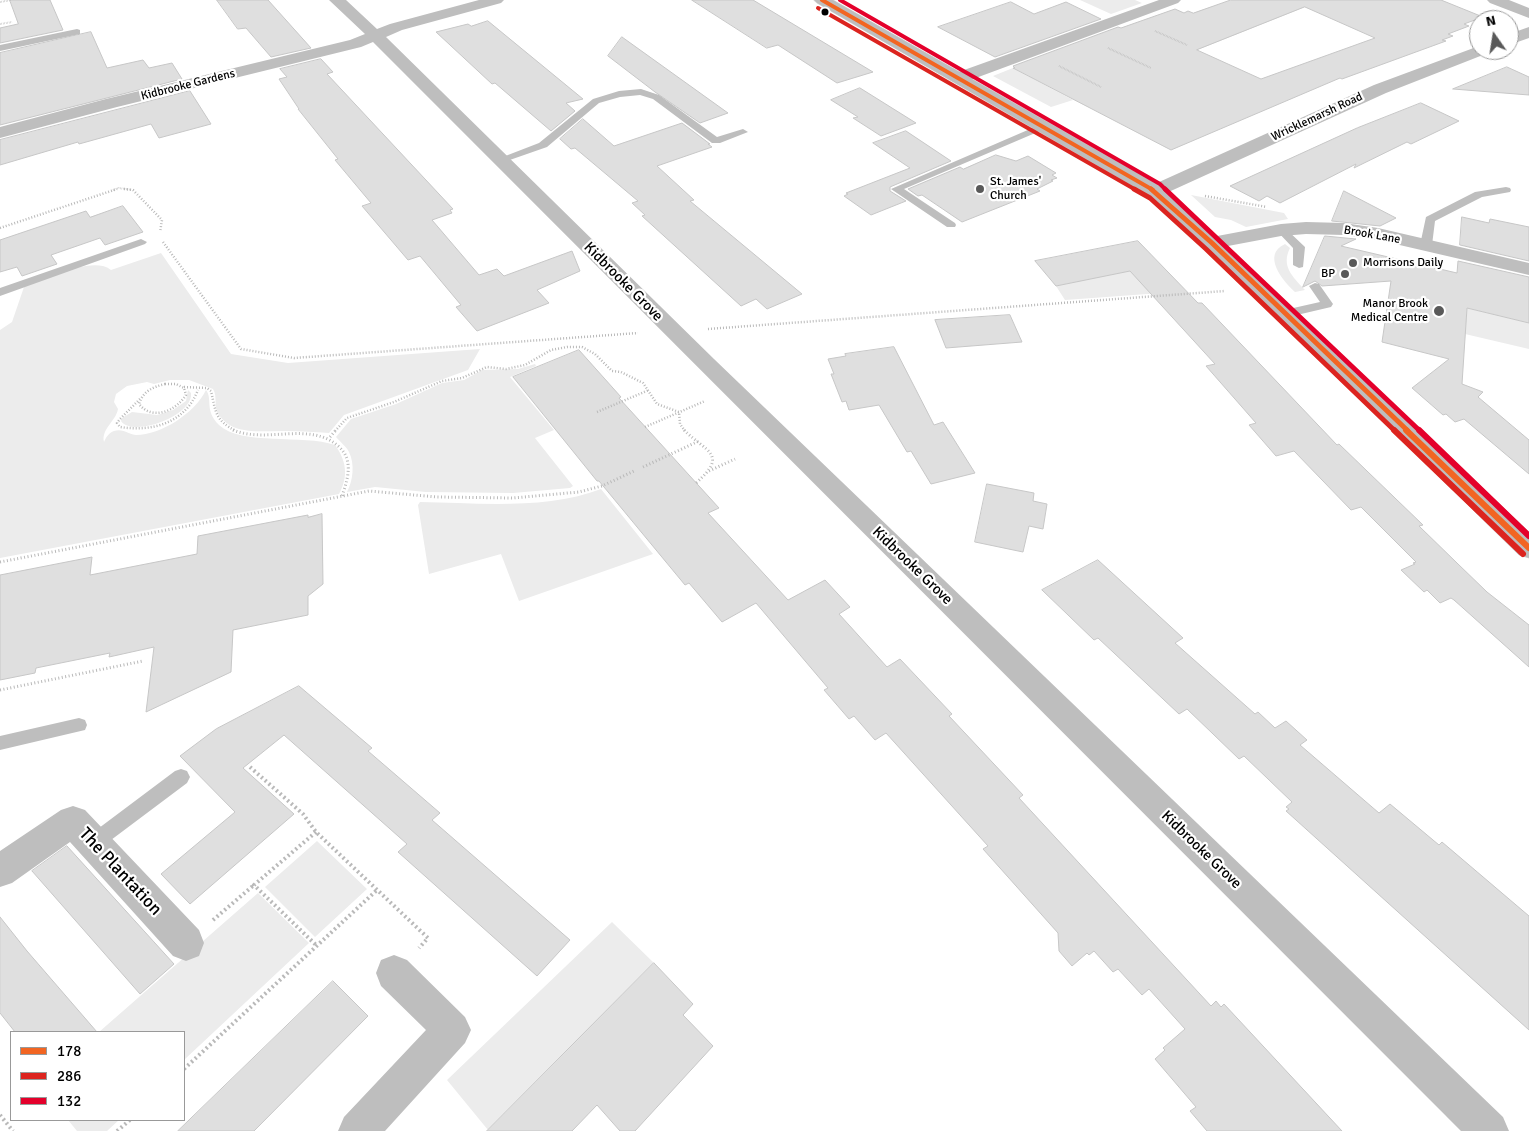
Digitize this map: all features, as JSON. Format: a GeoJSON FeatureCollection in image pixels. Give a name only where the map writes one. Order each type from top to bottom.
{"type":"FeatureCollection","features":[{"type":"Feature","properties":{"kind":"street","name":"Kidbrooke Grove"},"geometry":{"type":"LineString","coordinates":[[337,0],[376,36],[713,371],[1489,1131]]}},
{"type":"Feature","properties":{"kind":"street","name":"Kidbrooke Gardens"},"geometry":{"type":"LineString","coordinates":[[0,133],[112,103],[355,44],[396,27],[496,0]]}},
{"type":"Feature","properties":{"kind":"street"},"geometry":{"type":"LineString","coordinates":[[822,0],[1155,191],[1212,243],[1529,548]]}},
{"type":"Feature","properties":{"kind":"street"},"geometry":{"type":"LineString","coordinates":[[960,78],[1173,0]]}},
{"type":"Feature","properties":{"kind":"street"},"geometry":{"type":"LineString","coordinates":[[1495,0],[1529,13]]}},
{"type":"Feature","properties":{"kind":"street","name":"Wricklemarsh Road"},"geometry":{"type":"LineString","coordinates":[[1155,191],[1380,89],[1469,55]]}},
{"type":"Feature","properties":{"kind":"street","name":"Brook Lane"},"geometry":{"type":"LineString","coordinates":[[1212,243],[1281,230],[1306,228],[1344,229],[1426,245],[1529,269]]}},
{"type":"Feature","properties":{"kind":"street","name":"The Plantation"},"geometry":{"type":"LineString","coordinates":[[0,870],[73,821],[186,943]]}},
{"type":"Feature","properties":{"kind":"street"},"geometry":{"type":"LineString","coordinates":[[358,1131],[452,1030],[394,973]]}},
{"type":"Feature","properties":{"kind":"lane"},"geometry":{"type":"LineString","coordinates":[[0,48],[77,32]]}},
{"type":"Feature","properties":{"kind":"lane"},"geometry":{"type":"LineString","coordinates":[[500,160],[543,145],[596,101],[618,94],[641,92],[656,97],[716,141],[743,132]]}},
{"type":"Feature","properties":{"kind":"lane"},"geometry":{"type":"LineString","coordinates":[[951,225],[896,189],[1044,126]]}},
{"type":"Feature","properties":{"kind":"lane"},"geometry":{"type":"LineString","coordinates":[[1426,245],[1430,220],[1479,194],[1506,190]]}},
{"type":"Feature","properties":{"kind":"lane"},"geometry":{"type":"LineString","coordinates":[[1281,230],[1299,247],[1299,265]]}},
{"type":"Feature","properties":{"kind":"lane"},"geometry":{"type":"LineString","coordinates":[[0,292],[141,242]]}},
{"type":"Feature","properties":{"kind":"lane"},"geometry":{"type":"LineString","coordinates":[[1284,314],[1327,304],[1315,286]]}},
{"type":"Feature","properties":{"kind":"lane"},"geometry":{"type":"LineString","coordinates":[[0,743],[79,725]]}},
{"type":"Feature","properties":{"kind":"lane"},"geometry":{"type":"LineString","coordinates":[[93,843],[181,777]]}},
{"type":"Feature","properties":{"kind":"path"},"geometry":{"type":"LineString","coordinates":[[0,2],[11,0]]}},
{"type":"Feature","properties":{"kind":"path"},"geometry":{"type":"LineString","coordinates":[[1152,29],[1186,45]]}},
{"type":"Feature","properties":{"kind":"path"},"geometry":{"type":"LineString","coordinates":[[1106,47],[1150,68]]}},
{"type":"Feature","properties":{"kind":"path"},"geometry":{"type":"LineString","coordinates":[[1057,65],[1101,88]]}},
{"type":"Feature","properties":{"kind":"path"},"geometry":{"type":"LineString","coordinates":[[0,228],[119,188],[133,190],[162,220],[159,236],[241,349],[294,358],[639,333]]}},
{"type":"Feature","properties":{"kind":"path"},"geometry":{"type":"LineString","coordinates":[[1202,195],[1270,208]]}},
{"type":"Feature","properties":{"kind":"path"},"geometry":{"type":"LineString","coordinates":[[707,329],[1226,291]]}},
{"type":"Feature","properties":{"kind":"path"},"geometry":{"type":"LineString","coordinates":[[330,437],[347,418],[394,402],[442,381],[462,378],[486,367],[506,369],[525,365],[551,350],[567,347],[582,347],[589,350],[612,371],[621,372],[642,383],[649,390],[657,404],[679,412]]}},
{"type":"Feature","properties":{"kind":"path"},"geometry":{"type":"LineString","coordinates":[[198,390],[192,404],[175,419],[162,425],[135,430],[120,426],[117,422],[130,406],[149,390],[165,384],[193,387],[198,390],[207,388],[211,391],[215,415],[222,423],[237,431],[251,434],[301,434],[330,437],[344,451],[348,462],[347,485],[341,497]]}},
{"type":"Feature","properties":{"kind":"path"},"geometry":{"type":"LineString","coordinates":[[140,399],[139,404],[145,412],[167,411],[184,400],[186,391],[184,387]]}},
{"type":"Feature","properties":{"kind":"path"},"geometry":{"type":"LineString","coordinates":[[597,412],[649,390]]}},
{"type":"Feature","properties":{"kind":"path"},"geometry":{"type":"LineString","coordinates":[[646,427],[705,400]]}},
{"type":"Feature","properties":{"kind":"path"},"geometry":{"type":"LineString","coordinates":[[679,412],[679,423],[684,431],[699,441],[712,456],[708,475],[696,483]]}},
{"type":"Feature","properties":{"kind":"path"},"geometry":{"type":"LineString","coordinates":[[643,467],[699,441]]}},
{"type":"Feature","properties":{"kind":"path"},"geometry":{"type":"LineString","coordinates":[[709,472],[735,459]]}},
{"type":"Feature","properties":{"kind":"path"},"geometry":{"type":"LineString","coordinates":[[0,562],[369,492],[437,497],[513,498],[579,492],[602,486],[634,471]]}},
{"type":"Feature","properties":{"kind":"path"},"geometry":{"type":"LineString","coordinates":[[0,690],[142,661]]}},
{"type":"Feature","properties":{"kind":"path"},"geometry":{"type":"LineString","coordinates":[[250,767],[303,814],[316,832],[428,938],[394,973]]}},
{"type":"Feature","properties":{"kind":"path"},"geometry":{"type":"LineString","coordinates":[[186,943],[316,832]]}},
{"type":"Feature","properties":{"kind":"path"},"geometry":{"type":"LineString","coordinates":[[254,884],[317,946]]}},
{"type":"Feature","properties":{"kind":"path"},"geometry":{"type":"LineString","coordinates":[[185,1068],[377,890]]}},
{"type":"Feature","properties":{"kind":"path"},"geometry":{"type":"LineString","coordinates":[[0,1115],[13,1131]]}},
{"type":"Feature","properties":{"kind":"path"},"geometry":{"type":"LineString","coordinates":[[118,1131],[129,1121]]}},
{"type":"Feature","properties":{"kind":"shaded area"},"geometry":{"type":"Polygon","coordinates":[[[1080,0],[1135,0],[1142,3],[1111,14],[1080,0]]]}},
{"type":"Feature","properties":{"kind":"shaded area"},"geometry":{"type":"Polygon","coordinates":[[[1013,68],[1073,100],[1051,107],[993,76],[1013,68]]]}},
{"type":"Feature","properties":{"kind":"shaded area"},"geometry":{"type":"Polygon","coordinates":[[[1191,195],[1284,213],[1288,219],[1246,227],[1231,220],[1215,217],[1191,195]]]}},
{"type":"Feature","properties":{"kind":"shaded area"},"geometry":{"type":"Polygon","coordinates":[[[1285,244],[1290,248],[1287,260],[1289,271],[1305,290],[1295,292],[1276,268],[1275,255],[1278,249],[1285,244]]]}},
{"type":"Feature","properties":{"kind":"shaded area"},"geometry":{"type":"Polygon","coordinates":[[[161,253],[231,354],[288,363],[480,349],[468,370],[344,415],[329,433],[250,431],[233,427],[225,422],[217,412],[213,389],[189,380],[170,380],[154,384],[147,382],[127,386],[116,394],[114,402],[118,409],[117,413],[105,433],[104,442],[108,435],[114,431],[120,430],[136,435],[146,434],[166,427],[194,407],[206,390],[214,420],[229,431],[257,438],[306,440],[335,445],[342,456],[345,468],[344,481],[339,494],[0,558],[0,330],[12,322],[24,287],[68,270],[93,265],[103,266],[111,270],[161,253]]]}},
{"type":"Feature","properties":{"kind":"shaded area"},"geometry":{"type":"Polygon","coordinates":[[[1139,266],[1161,293],[1065,300],[1056,286],[1139,266]]]}},
{"type":"Feature","properties":{"kind":"shaded area"},"geometry":{"type":"Polygon","coordinates":[[[1467,308],[1529,323],[1529,349],[1465,334],[1467,308]]]}},
{"type":"Feature","properties":{"kind":"shaded area"},"geometry":{"type":"Polygon","coordinates":[[[535,364],[536,366],[510,377],[554,430],[535,438],[573,486],[570,488],[513,493],[426,492],[375,487],[347,492],[352,478],[353,467],[351,457],[348,450],[336,437],[351,419],[396,404],[442,383],[464,380],[482,370],[518,369],[535,364]]]}},
{"type":"Feature","properties":{"kind":"shaded area"},"geometry":{"type":"Polygon","coordinates":[[[188,390],[191,393],[189,402],[183,409],[161,422],[137,427],[127,426],[121,421],[122,418],[132,412],[157,415],[173,410],[186,401],[188,390]]]}},
{"type":"Feature","properties":{"kind":"shaded area"},"geometry":{"type":"Polygon","coordinates":[[[601,489],[653,554],[519,601],[501,554],[429,574],[418,505],[420,502],[535,503],[580,496],[601,489]]]}},
{"type":"Feature","properties":{"kind":"shaded area"},"geometry":{"type":"Polygon","coordinates":[[[317,841],[367,889],[315,937],[265,887],[317,841]]]}},
{"type":"Feature","properties":{"kind":"shaded area"},"geometry":{"type":"Polygon","coordinates":[[[258,893],[309,943],[185,1059],[185,1031],[100,1031],[258,893]]]}},
{"type":"Feature","properties":{"kind":"shaded area"},"geometry":{"type":"Polygon","coordinates":[[[612,922],[654,963],[488,1130],[447,1080],[612,922]]]}},
{"type":"Feature","properties":{"kind":"shaded area"},"geometry":{"type":"Polygon","coordinates":[[[69,1121],[118,1121],[107,1131],[77,1131],[69,1121]]]}},
{"type":"Feature","properties":{"kind":"building"},"geometry":{"type":"Polygon","coordinates":[[[10,0],[50,0],[63,30],[0,43],[0,28],[18,24],[10,0]]]}},
{"type":"Feature","properties":{"kind":"building"},"geometry":{"type":"Polygon","coordinates":[[[217,0],[268,0],[311,48],[271,57],[246,28],[238,29],[217,0]]]}},
{"type":"Feature","properties":{"kind":"building"},"geometry":{"type":"Polygon","coordinates":[[[692,0],[753,0],[873,72],[837,83],[778,45],[767,48],[692,0]]]}},
{"type":"Feature","properties":{"kind":"building"},"geometry":{"type":"Polygon","coordinates":[[[1231,0],[1441,0],[1469,11],[1469,22],[1464,24],[1469,26],[1448,34],[1453,36],[1442,40],[1446,41],[1342,79],[1340,78],[1171,150],[1013,68],[1015,68],[1013,66],[1118,27],[1121,28],[1175,9],[1184,13],[1188,11],[1193,13],[1231,0]],[[1305,7],[1197,50],[1261,79],[1375,38],[1305,7]]]}},
{"type":"Feature","properties":{"kind":"building"},"geometry":{"type":"Polygon","coordinates":[[[1011,2],[1034,14],[1066,2],[1101,19],[995,57],[938,27],[1011,2]]]}},
{"type":"Feature","properties":{"kind":"building"},"geometry":{"type":"Polygon","coordinates":[[[488,21],[583,99],[566,103],[575,111],[551,131],[495,83],[492,84],[436,32],[488,21]]]}},
{"type":"Feature","properties":{"kind":"building"},"geometry":{"type":"Polygon","coordinates":[[[91,32],[107,68],[143,60],[149,68],[172,63],[182,79],[0,125],[0,53],[91,32]]]}},
{"type":"Feature","properties":{"kind":"building"},"geometry":{"type":"Polygon","coordinates":[[[622,37],[728,113],[700,123],[655,92],[608,56],[622,37]]]}},
{"type":"Feature","properties":{"kind":"building"},"geometry":{"type":"Polygon","coordinates":[[[321,59],[333,72],[327,74],[453,209],[450,210],[452,213],[432,220],[479,275],[497,269],[504,276],[572,251],[580,271],[537,290],[549,303],[477,331],[456,307],[461,305],[420,256],[408,260],[362,206],[371,203],[335,160],[338,159],[298,109],[279,79],[287,77],[280,69],[321,59]]]}},
{"type":"Feature","properties":{"kind":"building"},"geometry":{"type":"Polygon","coordinates":[[[1507,67],[1529,77],[1529,95],[1453,89],[1507,67]]]}},
{"type":"Feature","properties":{"kind":"building"},"geometry":{"type":"Polygon","coordinates":[[[860,88],[916,123],[881,136],[853,118],[858,117],[831,100],[860,88]]]}},
{"type":"Feature","properties":{"kind":"building"},"geometry":{"type":"Polygon","coordinates":[[[190,91],[211,124],[159,138],[151,124],[79,144],[78,142],[0,165],[0,140],[190,91]]]}},
{"type":"Feature","properties":{"kind":"building"},"geometry":{"type":"Polygon","coordinates":[[[1421,103],[1459,121],[1411,144],[1407,142],[1354,168],[1356,164],[1280,203],[1267,196],[1259,201],[1230,186],[1357,128],[1421,103]]]}},
{"type":"Feature","properties":{"kind":"building"},"geometry":{"type":"Polygon","coordinates":[[[583,119],[614,146],[682,123],[710,144],[708,144],[712,147],[657,166],[694,200],[690,201],[802,294],[767,309],[756,299],[741,306],[642,216],[645,215],[632,203],[638,201],[575,148],[571,149],[560,139],[583,119]]]}},
{"type":"Feature","properties":{"kind":"building"},"geometry":{"type":"Polygon","coordinates":[[[906,131],[951,161],[890,187],[890,191],[906,201],[871,215],[844,196],[848,194],[846,193],[910,168],[873,143],[906,131]]]}},
{"type":"Feature","properties":{"kind":"building","name":"St. James' Church"},"geometry":{"type":"Polygon","coordinates":[[[996,155],[1016,161],[1028,156],[1056,173],[1052,175],[1057,178],[1037,189],[1040,191],[962,222],[922,195],[918,196],[908,189],[960,167],[963,169],[996,155]]]}},
{"type":"Feature","properties":{"kind":"building"},"geometry":{"type":"Polygon","coordinates":[[[1344,191],[1396,218],[1380,226],[1332,221],[1344,191]]]}},
{"type":"Feature","properties":{"kind":"building"},"geometry":{"type":"Polygon","coordinates":[[[123,206],[143,232],[105,245],[100,238],[51,255],[57,264],[22,276],[17,267],[0,272],[0,240],[86,211],[90,217],[123,206]]]}},
{"type":"Feature","properties":{"kind":"building"},"geometry":{"type":"Polygon","coordinates":[[[1462,217],[1489,223],[1490,219],[1529,227],[1529,261],[1460,245],[1462,217]]]}},
{"type":"Feature","properties":{"kind":"building"},"geometry":{"type":"Polygon","coordinates":[[[1325,236],[1356,239],[1341,246],[1457,273],[1458,261],[1529,277],[1529,323],[1467,308],[1462,384],[1483,392],[1478,397],[1529,440],[1529,474],[1464,419],[1455,422],[1446,414],[1443,415],[1412,388],[1449,359],[1382,342],[1391,281],[1322,286],[1315,281],[1303,287],[1325,236]]]}},
{"type":"Feature","properties":{"kind":"building"},"geometry":{"type":"Polygon","coordinates":[[[1138,241],[1198,303],[1202,303],[1337,445],[1339,444],[1423,525],[1419,526],[1487,592],[1529,625],[1529,667],[1454,600],[1451,598],[1440,603],[1427,590],[1424,592],[1401,570],[1416,562],[1361,507],[1351,510],[1294,451],[1276,456],[1249,425],[1256,423],[1206,366],[1215,364],[1130,271],[1056,286],[1035,261],[1138,241]]]}},
{"type":"Feature","properties":{"kind":"building"},"geometry":{"type":"Polygon","coordinates":[[[1010,315],[1022,342],[946,348],[935,320],[1010,315]]]}},
{"type":"Feature","properties":{"kind":"building"},"geometry":{"type":"Polygon","coordinates":[[[894,347],[934,425],[943,422],[975,473],[931,484],[911,451],[907,452],[879,405],[849,410],[846,401],[842,402],[831,374],[834,374],[828,359],[846,356],[845,354],[894,347]]]}},
{"type":"Feature","properties":{"kind":"building"},"geometry":{"type":"Polygon","coordinates":[[[579,350],[621,397],[619,398],[719,508],[708,513],[788,600],[825,580],[850,607],[839,614],[887,667],[900,659],[952,714],[949,716],[1023,795],[1019,798],[1211,1006],[1216,1001],[1221,1007],[1224,1004],[1342,1131],[1207,1131],[1190,1111],[1196,1107],[1155,1059],[1165,1050],[1163,1048],[1185,1029],[1149,989],[1142,995],[1118,969],[1113,972],[1094,951],[1089,955],[1087,953],[1072,966],[1059,951],[1058,933],[983,849],[988,846],[886,733],[875,740],[854,716],[849,719],[824,690],[828,688],[756,603],[722,622],[689,583],[685,585],[599,481],[597,481],[513,377],[579,350]]]}},
{"type":"Feature","properties":{"kind":"building"},"geometry":{"type":"Polygon","coordinates":[[[987,484],[1034,493],[1033,501],[1047,504],[1043,529],[1029,526],[1023,552],[975,542],[987,484]]]}},
{"type":"Feature","properties":{"kind":"building"},"geometry":{"type":"Polygon","coordinates":[[[322,514],[323,584],[308,596],[308,615],[233,630],[231,672],[146,712],[154,647],[109,657],[110,653],[36,668],[35,673],[0,680],[0,575],[92,557],[90,575],[197,554],[198,536],[322,514]]]}},
{"type":"Feature","properties":{"kind":"building"},"geometry":{"type":"Polygon","coordinates":[[[1098,560],[1183,638],[1175,643],[1255,714],[1258,712],[1275,728],[1286,721],[1307,740],[1300,745],[1379,813],[1390,804],[1439,845],[1442,842],[1529,916],[1529,1030],[1286,811],[1289,809],[1286,807],[1292,802],[1244,756],[1239,759],[1187,709],[1179,714],[1098,638],[1094,640],[1042,590],[1098,560]]]}},
{"type":"Feature","properties":{"kind":"building"},"geometry":{"type":"Polygon","coordinates":[[[299,686],[372,748],[368,751],[440,813],[432,820],[570,940],[537,976],[398,852],[407,844],[284,735],[243,768],[294,814],[190,904],[161,874],[235,812],[180,756],[216,729],[299,686]]]}},
{"type":"Feature","properties":{"kind":"building"},"geometry":{"type":"Polygon","coordinates":[[[67,846],[174,964],[140,994],[32,871],[67,846]]]}},
{"type":"Feature","properties":{"kind":"building"},"geometry":{"type":"Polygon","coordinates":[[[0,917],[96,1031],[14,1031],[0,1013],[0,917]]]}},
{"type":"Feature","properties":{"kind":"building"},"geometry":{"type":"Polygon","coordinates":[[[654,963],[693,1004],[683,1015],[713,1046],[635,1131],[620,1131],[597,1105],[572,1131],[487,1131],[654,963]]]}},
{"type":"Feature","properties":{"kind":"building"},"geometry":{"type":"Polygon","coordinates":[[[333,981],[368,1016],[254,1131],[178,1131],[333,981]]]}},
{"type":"Feature","properties":{"kind":"transit line","name":"178"},"geometry":{"type":"LineString","coordinates":[[822,0],[1155,191],[1212,243],[1529,548]]}},
{"type":"Feature","properties":{"kind":"transit line","name":"132"},"geometry":{"type":"LineString","coordinates":[[840,0],[1160,184],[1218,237],[1529,536]]}},
{"type":"Feature","properties":{"kind":"transit line","name":"286"},"geometry":{"type":"LineString","coordinates":[[818,8],[1150,198],[1206,249],[1523,554]]}},
{"type":"Feature","properties":{"kind":"place","name":"St. James' Church"},"geometry":{"type":"Point","coordinates":[980,189]}},
{"type":"Feature","properties":{"kind":"place","name":"Morrisons Daily"},"geometry":{"type":"Point","coordinates":[1353,263]}},
{"type":"Feature","properties":{"kind":"place","name":"BP"},"geometry":{"type":"Point","coordinates":[1345,274]}},
{"type":"Feature","properties":{"kind":"place","name":"Manor Brook Medical Centre"},"geometry":{"type":"Point","coordinates":[1439,311]}}]}
